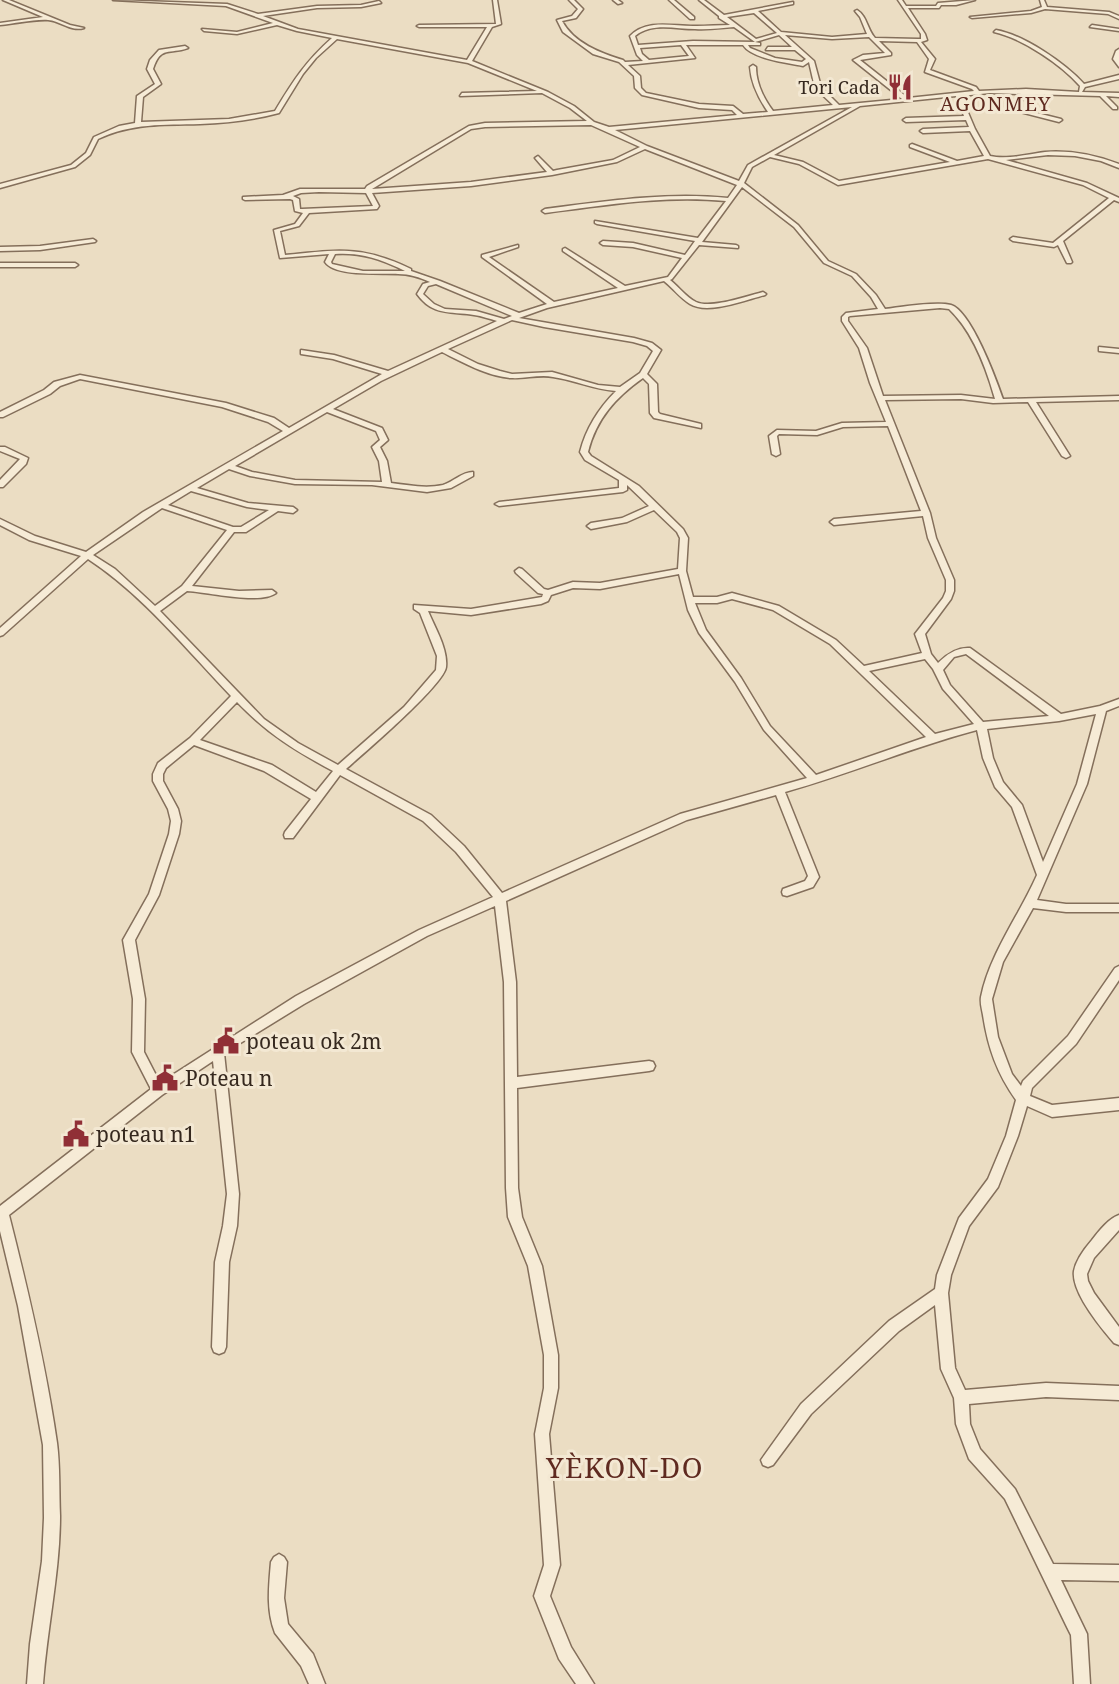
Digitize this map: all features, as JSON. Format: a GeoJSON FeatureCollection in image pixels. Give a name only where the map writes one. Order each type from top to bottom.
{"type":"FeatureCollection","features":[{"type":"Feature","properties":{"kind":"street"},"geometry":{"type":"LineString","coordinates":[[5,0],[52,17],[69,26],[82,28]]}},
{"type":"Feature","properties":{"kind":"street"},"geometry":{"type":"LineString","coordinates":[[115,0],[227,5],[260,15],[275,24],[335,38],[469,62],[546,93],[572,107],[592,123],[645,147],[742,183],[796,226],[826,262],[854,275],[874,296],[882,310]]}},
{"type":"Feature","properties":{"kind":"street"},"geometry":{"type":"LineString","coordinates":[[227,5],[233,0]]}},
{"type":"Feature","properties":{"kind":"street"},"geometry":{"type":"LineString","coordinates":[[419,26],[499,24],[495,0]]}},
{"type":"Feature","properties":{"kind":"street"},"geometry":{"type":"LineString","coordinates":[[543,0],[548,0]]}},
{"type":"Feature","properties":{"kind":"street"},"geometry":{"type":"LineString","coordinates":[[571,0],[581,9],[574,17],[559,20],[565,32],[595,53],[617,59],[625,64],[636,76],[638,88],[644,94],[699,106],[733,108],[742,116]]}},
{"type":"Feature","properties":{"kind":"street"},"geometry":{"type":"LineString","coordinates":[[671,0],[692,18]]}},
{"type":"Feature","properties":{"kind":"street"},"geometry":{"type":"LineString","coordinates":[[701,0],[720,17],[768,49],[797,48]]}},
{"type":"Feature","properties":{"kind":"street"},"geometry":{"type":"LineString","coordinates":[[755,40],[781,33],[832,38],[872,37],[924,40],[923,34],[900,0]]}},
{"type":"Feature","properties":{"kind":"street"},"geometry":{"type":"LineString","coordinates":[[904,7],[939,7],[938,4],[956,4],[973,0]]}},
{"type":"Feature","properties":{"kind":"street"},"geometry":{"type":"LineString","coordinates":[[1042,0],[1045,8]]}},
{"type":"Feature","properties":{"kind":"street"},"geometry":{"type":"LineString","coordinates":[[260,15],[333,3],[361,6],[379,2]]}},
{"type":"Feature","properties":{"kind":"street"},"geometry":{"type":"LineString","coordinates":[[756,11],[754,9],[791,3]]}},
{"type":"Feature","properties":{"kind":"street"},"geometry":{"type":"LineString","coordinates":[[1105,7],[1109,13]]}},
{"type":"Feature","properties":{"kind":"street"},"geometry":{"type":"LineString","coordinates":[[972,17],[1045,8],[1109,13],[1119,18]]}},
{"type":"Feature","properties":{"kind":"street"},"geometry":{"type":"LineString","coordinates":[[720,17],[756,11]]}},
{"type":"Feature","properties":{"kind":"street"},"geometry":{"type":"LineString","coordinates":[[756,11],[809,59],[816,75],[818,88],[838,107]]}},
{"type":"Feature","properties":{"kind":"street"},"geometry":{"type":"LineString","coordinates":[[857,11],[862,16],[872,37],[890,54],[862,57],[856,60],[906,100]]}},
{"type":"Feature","properties":{"kind":"street"},"geometry":{"type":"LineString","coordinates":[[0,24],[52,17]]}},
{"type":"Feature","properties":{"kind":"street"},"geometry":{"type":"LineString","coordinates":[[204,30],[237,33],[275,24]]}},
{"type":"Feature","properties":{"kind":"street"},"geometry":{"type":"LineString","coordinates":[[469,62],[490,26]]}},
{"type":"Feature","properties":{"kind":"street"},"geometry":{"type":"LineString","coordinates":[[648,62],[636,47],[632,35],[650,27],[733,26]]}},
{"type":"Feature","properties":{"kind":"street"},"geometry":{"type":"LineString","coordinates":[[1092,26],[1119,30]]}},
{"type":"Feature","properties":{"kind":"street"},"geometry":{"type":"LineString","coordinates":[[996,31],[1007,32],[1020,40],[1070,72],[1083,86]]}},
{"type":"Feature","properties":{"kind":"street"},"geometry":{"type":"LineString","coordinates":[[0,186],[70,168],[88,154],[96,138],[121,127],[138,123],[203,122],[277,112],[301,73],[314,57],[335,38]]}},
{"type":"Feature","properties":{"kind":"street"},"geometry":{"type":"LineString","coordinates":[[918,41],[932,59],[927,71],[974,88],[977,92]]}},
{"type":"Feature","properties":{"kind":"street"},"geometry":{"type":"LineString","coordinates":[[625,64],[693,57],[684,44]]}},
{"type":"Feature","properties":{"kind":"street"},"geometry":{"type":"LineString","coordinates":[[636,47],[684,44],[761,44]]}},
{"type":"Feature","properties":{"kind":"street"},"geometry":{"type":"LineString","coordinates":[[745,44],[748,49],[765,56],[801,64],[809,59]]}},
{"type":"Feature","properties":{"kind":"street"},"geometry":{"type":"LineString","coordinates":[[138,123],[140,96],[158,84],[150,69],[153,60],[161,51],[185,48]]}},
{"type":"Feature","properties":{"kind":"street"},"geometry":{"type":"LineString","coordinates":[[765,56],[768,49]]}},
{"type":"Feature","properties":{"kind":"street"},"geometry":{"type":"LineString","coordinates":[[1118,63],[1116,59],[1119,51]]}},
{"type":"Feature","properties":{"kind":"street"},"geometry":{"type":"LineString","coordinates":[[753,67],[752,72],[763,100],[772,113]]}},
{"type":"Feature","properties":{"kind":"street"},"geometry":{"type":"LineString","coordinates":[[1079,93],[1083,86],[1119,77]]}},
{"type":"Feature","properties":{"kind":"street"},"geometry":{"type":"LineString","coordinates":[[1026,91],[1024,98],[1015,104],[1014,110],[1059,120]]}},
{"type":"Feature","properties":{"kind":"street"},"geometry":{"type":"LineString","coordinates":[[608,129],[977,92],[1026,91],[1119,95]]}},
{"type":"Feature","properties":{"kind":"street"},"geometry":{"type":"LineString","coordinates":[[462,94],[546,93]]}},
{"type":"Feature","properties":{"kind":"street"},"geometry":{"type":"LineString","coordinates":[[958,94],[972,129],[991,158],[1064,178],[1116,199]]}},
{"type":"Feature","properties":{"kind":"street"},"geometry":{"type":"LineString","coordinates":[[1101,94],[1115,108]]}},
{"type":"Feature","properties":{"kind":"street"},"geometry":{"type":"LineString","coordinates":[[0,633],[87,555],[160,505],[389,374],[511,318],[552,304],[666,280],[674,274],[730,200],[750,166],[767,154],[860,105]]}},
{"type":"Feature","properties":{"kind":"street"},"geometry":{"type":"LineString","coordinates":[[906,120],[968,118]]}},
{"type":"Feature","properties":{"kind":"street"},"geometry":{"type":"LineString","coordinates":[[368,191],[375,182],[457,134],[478,126],[592,123]]}},
{"type":"Feature","properties":{"kind":"street"},"geometry":{"type":"LineString","coordinates":[[923,131],[972,129]]}},
{"type":"Feature","properties":{"kind":"street"},"geometry":{"type":"LineString","coordinates":[[912,146],[957,162]]}},
{"type":"Feature","properties":{"kind":"street"},"geometry":{"type":"LineString","coordinates":[[245,198],[285,196],[309,190],[368,191],[471,184],[615,161],[645,147]]}},
{"type":"Feature","properties":{"kind":"street"},"geometry":{"type":"LineString","coordinates":[[767,154],[801,163],[838,183],[957,162],[1043,154],[1076,153],[1119,166]]}},
{"type":"Feature","properties":{"kind":"street"},"geometry":{"type":"LineString","coordinates":[[538,158],[552,172]]}},
{"type":"Feature","properties":{"kind":"street"},"geometry":{"type":"LineString","coordinates":[[285,196],[295,198],[297,210],[375,208],[368,191]]}},
{"type":"Feature","properties":{"kind":"street"},"geometry":{"type":"LineString","coordinates":[[545,211],[659,196],[706,196],[730,200]]}},
{"type":"Feature","properties":{"kind":"street"},"geometry":{"type":"LineString","coordinates":[[1013,239],[1050,245],[1060,242],[1116,199]]}},
{"type":"Feature","properties":{"kind":"street"},"geometry":{"type":"LineString","coordinates":[[307,211],[297,225],[277,230],[282,257],[346,251],[373,255],[438,282],[511,318]]}},
{"type":"Feature","properties":{"kind":"street"},"geometry":{"type":"LineString","coordinates":[[597,222],[736,247]]}},
{"type":"Feature","properties":{"kind":"street"},"geometry":{"type":"LineString","coordinates":[[0,249],[40,248],[93,242]]}},
{"type":"Feature","properties":{"kind":"street"},"geometry":{"type":"LineString","coordinates":[[1060,242],[1069,262]]}},
{"type":"Feature","properties":{"kind":"street"},"geometry":{"type":"LineString","coordinates":[[603,243],[633,245],[687,256]]}},
{"type":"Feature","properties":{"kind":"street"},"geometry":{"type":"LineString","coordinates":[[516,246],[484,256],[552,304]]}},
{"type":"Feature","properties":{"kind":"street"},"geometry":{"type":"LineString","coordinates":[[565,250],[623,288]]}},
{"type":"Feature","properties":{"kind":"street"},"geometry":{"type":"LineString","coordinates":[[333,252],[328,262],[330,265],[363,273],[417,274]]}},
{"type":"Feature","properties":{"kind":"street"},"geometry":{"type":"LineString","coordinates":[[0,265],[75,265]]}},
{"type":"Feature","properties":{"kind":"street"},"geometry":{"type":"LineString","coordinates":[[666,280],[692,303],[703,307],[763,294]]}},
{"type":"Feature","properties":{"kind":"street"},"geometry":{"type":"LineString","coordinates":[[438,282],[425,285],[420,294],[432,307],[444,312],[511,318],[532,324],[624,337],[652,344],[657,350],[643,374],[622,389],[604,409],[584,452],[588,458],[636,488],[680,531],[684,538],[682,571],[692,610],[709,644],[738,680],[766,728],[814,780]]}},
{"type":"Feature","properties":{"kind":"street"},"geometry":{"type":"LineString","coordinates":[[999,399],[985,358],[975,343],[972,333],[951,307],[882,310],[845,316],[850,331],[863,348],[880,398],[926,513],[932,538],[950,580],[950,591],[939,612],[920,634],[927,655],[939,670],[946,687],[981,726],[988,758],[999,784],[1017,805],[1042,875]]}},
{"type":"Feature","properties":{"kind":"street"},"geometry":{"type":"LineString","coordinates":[[442,349],[476,366],[498,373],[512,376],[552,374],[598,387],[622,389]]}},
{"type":"Feature","properties":{"kind":"street"},"geometry":{"type":"LineString","coordinates":[[1102,349],[1119,351]]}},
{"type":"Feature","properties":{"kind":"street"},"geometry":{"type":"LineString","coordinates":[[304,352],[334,357],[389,374]]}},
{"type":"Feature","properties":{"kind":"street"},"geometry":{"type":"LineString","coordinates":[[643,374],[653,384],[654,413],[657,416],[698,426]]}},
{"type":"Feature","properties":{"kind":"street"},"geometry":{"type":"LineString","coordinates":[[0,415],[47,392],[57,384],[80,377],[223,405],[271,420],[289,430]]}},
{"type":"Feature","properties":{"kind":"street"},"geometry":{"type":"LineString","coordinates":[[880,398],[993,400],[1119,398]]}},
{"type":"Feature","properties":{"kind":"street"},"geometry":{"type":"LineString","coordinates":[[1030,399],[1065,456]]}},
{"type":"Feature","properties":{"kind":"street"},"geometry":{"type":"LineString","coordinates":[[327,409],[379,430],[384,440],[376,447],[383,461],[387,485]]}},
{"type":"Feature","properties":{"kind":"street"},"geometry":{"type":"LineString","coordinates":[[776,454],[773,436],[777,432],[824,432],[842,425],[890,424]]}},
{"type":"Feature","properties":{"kind":"street"},"geometry":{"type":"LineString","coordinates":[[0,485],[23,462],[24,458],[2,449]]}},
{"type":"Feature","properties":{"kind":"street"},"geometry":{"type":"LineString","coordinates":[[228,466],[250,474],[295,482],[359,482],[435,489],[448,486],[470,474]]}},
{"type":"Feature","properties":{"kind":"street"},"geometry":{"type":"LineString","coordinates":[[623,479],[623,490]]}},
{"type":"Feature","properties":{"kind":"street"},"geometry":{"type":"LineString","coordinates":[[190,488],[247,505],[293,510]]}},
{"type":"Feature","properties":{"kind":"street"},"geometry":{"type":"LineString","coordinates":[[499,504],[636,488]]}},
{"type":"Feature","properties":{"kind":"street"},"geometry":{"type":"LineString","coordinates":[[160,505],[232,529],[243,530],[277,508]]}},
{"type":"Feature","properties":{"kind":"street"},"geometry":{"type":"LineString","coordinates":[[591,526],[624,520],[655,506]]}},
{"type":"Feature","properties":{"kind":"street"},"geometry":{"type":"LineString","coordinates":[[834,522],[926,513]]}},
{"type":"Feature","properties":{"kind":"street"},"geometry":{"type":"LineString","coordinates":[[0,522],[32,538],[87,555],[112,571],[155,611],[261,721],[286,740],[427,819],[460,849],[500,898],[510,982],[510,1157],[515,1217],[535,1266],[551,1355],[551,1388],[542,1434],[552,1565],[543,1596],[565,1653],[586,1684]]}},
{"type":"Feature","properties":{"kind":"street"},"geometry":{"type":"LineString","coordinates":[[155,611],[185,588],[232,529]]}},
{"type":"Feature","properties":{"kind":"street"},"geometry":{"type":"LineString","coordinates":[[519,572],[541,591],[548,593],[573,585],[600,586],[682,571]]}},
{"type":"Feature","properties":{"kind":"street"},"geometry":{"type":"LineString","coordinates":[[185,588],[210,589],[243,596],[272,592]]}},
{"type":"Feature","properties":{"kind":"street"},"geometry":{"type":"LineString","coordinates":[[289,835],[339,770],[407,709],[441,671],[442,656],[419,608],[435,607],[471,612],[541,601],[548,593]]}},
{"type":"Feature","properties":{"kind":"street"},"geometry":{"type":"LineString","coordinates":[[690,600],[717,600],[732,596],[771,606],[833,642],[933,738]]}},
{"type":"Feature","properties":{"kind":"street"},"geometry":{"type":"LineString","coordinates":[[939,670],[951,655],[967,650],[1059,718]]}},
{"type":"Feature","properties":{"kind":"street"},"geometry":{"type":"LineString","coordinates":[[861,670],[927,655]]}},
{"type":"Feature","properties":{"kind":"street"},"geometry":{"type":"LineString","coordinates":[[158,1091],[138,1052],[139,999],[129,940],[154,895],[174,834],[176,821],[173,809],[158,781],[158,774],[162,766],[193,741],[237,696]]}},
{"type":"Feature","properties":{"kind":"street"},"geometry":{"type":"LineString","coordinates":[[35,1684],[38,1644],[50,1561],[52,1518],[50,1445],[25,1306],[1,1213],[158,1091],[218,1050],[364,964],[423,933],[684,817],[814,780],[933,738],[981,726],[1059,718],[1102,709],[1119,702]]}},
{"type":"Feature","properties":{"kind":"street"},"geometry":{"type":"LineString","coordinates":[[1102,709],[1082,784],[1030,903],[998,961],[986,999],[992,1037],[1007,1077],[1022,1098],[1052,1111],[1119,1104]]}},
{"type":"Feature","properties":{"kind":"street"},"geometry":{"type":"LineString","coordinates":[[193,741],[268,768],[317,798]]}},
{"type":"Feature","properties":{"kind":"street"},"geometry":{"type":"LineString","coordinates":[[779,790],[814,878],[809,884],[787,892]]}},
{"type":"Feature","properties":{"kind":"street"},"geometry":{"type":"LineString","coordinates":[[1030,903],[1066,908],[1119,908]]}},
{"type":"Feature","properties":{"kind":"street"},"geometry":{"type":"LineString","coordinates":[[1082,1684],[1079,1634],[1010,1494],[974,1454],[963,1424],[961,1398],[948,1369],[941,1293],[944,1275],[964,1222],[993,1183],[1012,1136],[1027,1085],[1072,1040],[1119,970]]}},
{"type":"Feature","properties":{"kind":"street"},"geometry":{"type":"LineString","coordinates":[[218,1050],[233,1194],[230,1226],[222,1262],[219,1347]]}},
{"type":"Feature","properties":{"kind":"street"},"geometry":{"type":"LineString","coordinates":[[510,1083],[650,1066]]}},
{"type":"Feature","properties":{"kind":"street"},"geometry":{"type":"LineString","coordinates":[[1119,1221],[1085,1260],[1080,1276],[1084,1287],[1119,1338]]}},
{"type":"Feature","properties":{"kind":"street"},"geometry":{"type":"LineString","coordinates":[[768,1460],[806,1410],[894,1326],[941,1293]]}},
{"type":"Feature","properties":{"kind":"street"},"geometry":{"type":"LineString","coordinates":[[961,1398],[1046,1390],[1119,1393]]}},
{"type":"Feature","properties":{"kind":"street"},"geometry":{"type":"LineString","coordinates":[[279,1563],[276,1598],[279,1621],[287,1637],[307,1660],[317,1684]]}},
{"type":"Feature","properties":{"kind":"street"},"geometry":{"type":"LineString","coordinates":[[1050,1572],[1119,1572]]}},
{"type":"Feature","properties":{"kind":"place","name":"Tori Cada"},"geometry":{"type":"Point","coordinates":[900,87]}},
{"type":"Feature","properties":{"kind":"place","name":"poteau ok 2m"},"geometry":{"type":"Point","coordinates":[226,1041]}},
{"type":"Feature","properties":{"kind":"place","name":"Poteau n"},"geometry":{"type":"Point","coordinates":[165,1078]}},
{"type":"Feature","properties":{"kind":"place","name":"poteau n1"},"geometry":{"type":"Point","coordinates":[76,1134]}},
{"type":"Feature","properties":{"kind":"district","name":"AGONMEY"},"geometry":{"type":"Point","coordinates":[996,103]}},
{"type":"Feature","properties":{"kind":"district","name":"YÈKON-DO"},"geometry":{"type":"Point","coordinates":[625,1467]}}]}
